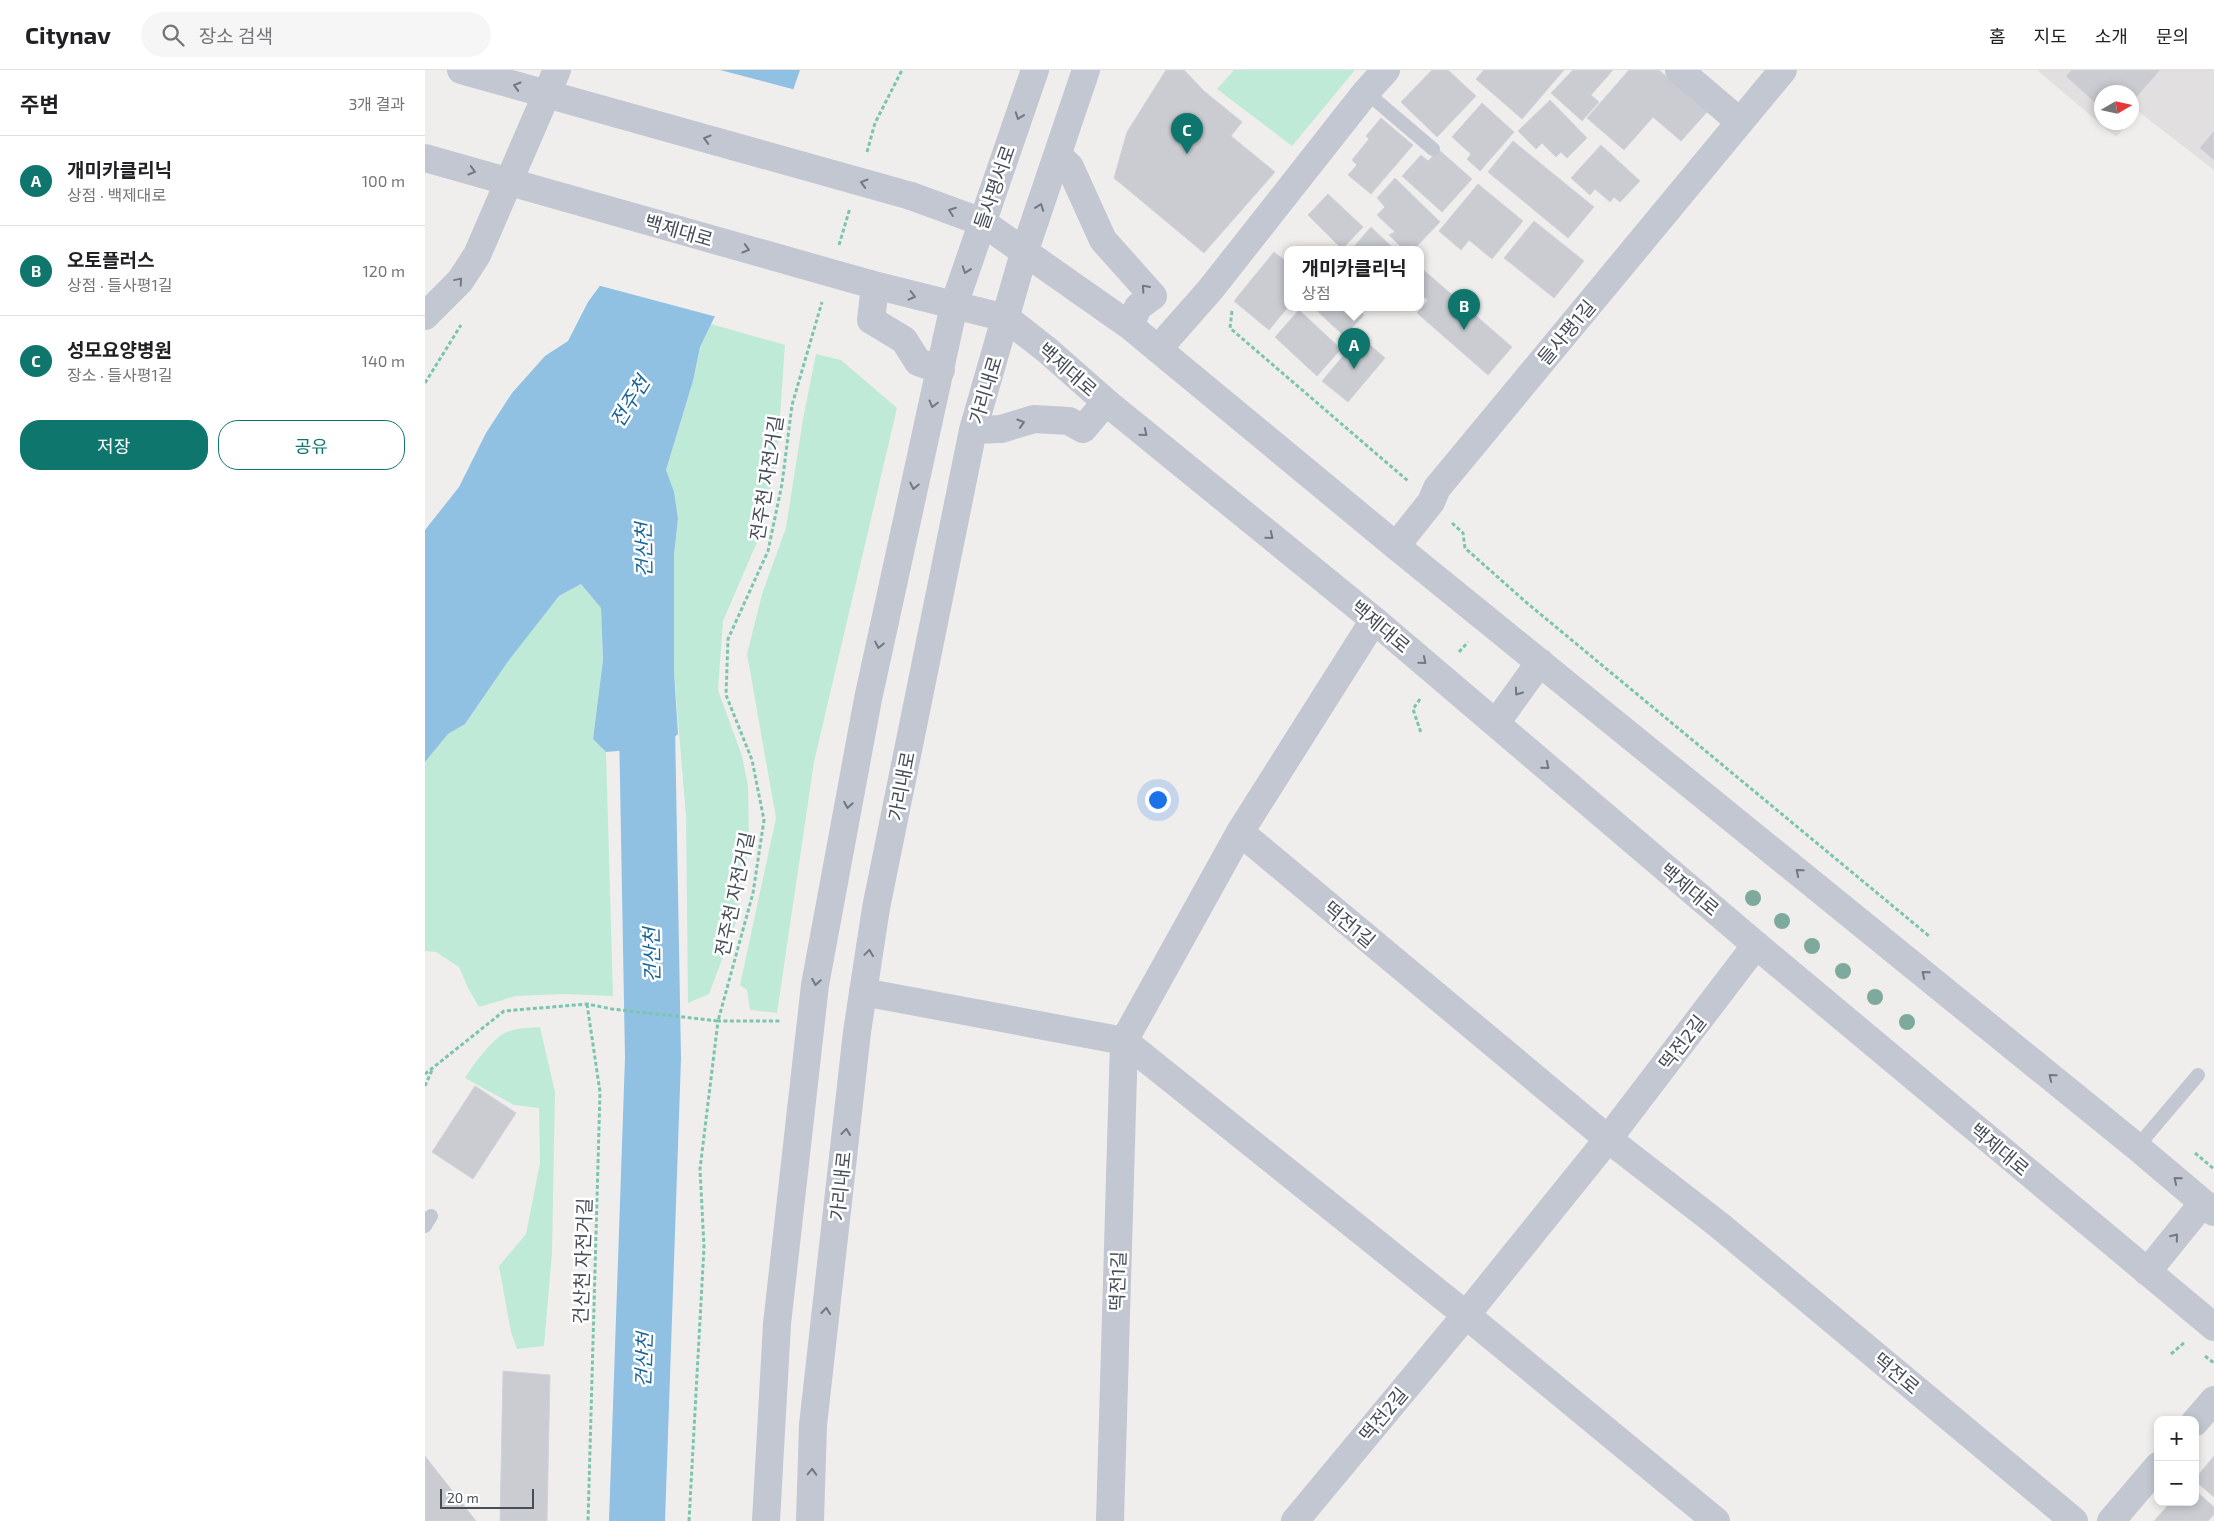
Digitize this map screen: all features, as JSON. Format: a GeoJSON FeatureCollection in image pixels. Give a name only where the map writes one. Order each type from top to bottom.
{"type":"FeatureCollection","features":[{"type":"Feature","properties":{"kind":"street"},"geometry":{"type":"LineString","coordinates":[[460,70],[911,196],[982,222],[1130,326],[1396,546],[2137,1147],[2209,1208],[2147,1272]]}},
{"type":"Feature","properties":{"kind":"street"},"geometry":{"type":"LineString","coordinates":[[425,316],[460,281],[477,255],[557,70]]}},
{"type":"Feature","properties":{"kind":"street","name":"들사평서로"},"geometry":{"type":"LineString","coordinates":[[954,305],[1035,70]]}},
{"type":"Feature","properties":{"kind":"street","name":"가리내로"},"geometry":{"type":"LineString","coordinates":[[810,1521],[813,1425],[857,1032],[876,908],[973,430],[1007,318],[1024,253],[1086,70]]}},
{"type":"Feature","properties":{"kind":"street"},"geometry":{"type":"LineString","coordinates":[[1158,349],[1210,290],[1366,92],[1386,70]]}},
{"type":"Feature","properties":{"kind":"street"},"geometry":{"type":"LineString","coordinates":[[1679,70],[1739,122]]}},
{"type":"Feature","properties":{"kind":"street","name":"들사평1길"},"geometry":{"type":"LineString","coordinates":[[1396,546],[1431,502],[1437,488],[1783,70]]}},
{"type":"Feature","properties":{"kind":"street"},"geometry":{"type":"LineString","coordinates":[[1058,155],[1070,167],[1103,240],[1153,296],[1138,307],[1130,326]]}},
{"type":"Feature","properties":{"kind":"street","name":"백제대로"},"geometry":{"type":"LineString","coordinates":[[425,158],[873,285],[1007,318],[1106,402],[1374,620],[1756,945],[2214,1328]]}},
{"type":"Feature","properties":{"kind":"street"},"geometry":{"type":"LineString","coordinates":[[873,285],[871,320],[904,340],[918,362],[941,370]]}},
{"type":"Feature","properties":{"kind":"street"},"geometry":{"type":"LineString","coordinates":[[766,1521],[777,1324],[815,985],[868,698],[954,305]]}},
{"type":"Feature","properties":{"kind":"street"},"geometry":{"type":"LineString","coordinates":[[973,430],[1001,429],[1034,419],[1069,421],[1083,429],[1106,402]]}},
{"type":"Feature","properties":{"kind":"street","name":"떡전1길"},"geometry":{"type":"LineString","coordinates":[[1109,1521],[1124,1041],[1241,832],[1374,620]]}},
{"type":"Feature","properties":{"kind":"street"},"geometry":{"type":"LineString","coordinates":[[1496,723],[1540,662]]}},
{"type":"Feature","properties":{"kind":"street","name":"떡전1길"},"geometry":{"type":"LineString","coordinates":[[1241,832],[1607,1139]]}},
{"type":"Feature","properties":{"kind":"street","name":"떡전2길"},"geometry":{"type":"LineString","coordinates":[[1302,1519],[1607,1139],[1756,945]]}},
{"type":"Feature","properties":{"kind":"street"},"geometry":{"type":"LineString","coordinates":[[863,992],[1124,1041],[1466,1315],[1716,1521]]}},
{"type":"Feature","properties":{"kind":"street","name":"떡전로"},"geometry":{"type":"LineString","coordinates":[[1607,1139],[1719,1225],[2074,1521]]}},
{"type":"Feature","properties":{"kind":"street"},"geometry":{"type":"LineString","coordinates":[[2199,1417],[2214,1400]]}},
{"type":"Feature","properties":{"kind":"street"},"geometry":{"type":"LineString","coordinates":[[2111,1521],[2154,1471]]}},
{"type":"Feature","properties":{"kind":"lane"},"geometry":{"type":"LineString","coordinates":[[1366,92],[1433,149]]}},
{"type":"Feature","properties":{"kind":"lane"},"geometry":{"type":"LineString","coordinates":[[2137,1147],[2198,1075]]}},
{"type":"Feature","properties":{"kind":"path"},"geometry":{"type":"LineString","coordinates":[[864,160],[875,123],[902,70]]}},
{"type":"Feature","properties":{"kind":"path"},"geometry":{"type":"LineString","coordinates":[[836,254],[850,207]]}},
{"type":"Feature","properties":{"kind":"path","name":"전주천 자전거길"},"geometry":{"type":"LineString","coordinates":[[718,1021],[753,893],[764,820],[752,760],[726,695],[728,639],[768,551],[783,484],[791,405],[822,301]]}},
{"type":"Feature","properties":{"kind":"path"},"geometry":{"type":"LineString","coordinates":[[1232,311],[1231,328],[1400,474]]}},
{"type":"Feature","properties":{"kind":"path"},"geometry":{"type":"LineString","coordinates":[[1463,533],[1465,548],[1527,603],[1936,942]]}},
{"type":"Feature","properties":{"kind":"path"},"geometry":{"type":"LineString","coordinates":[[425,1074],[504,1011],[587,1004],[612,1009],[679,1015],[718,1021],[783,1021]]}},
{"type":"Feature","properties":{"kind":"path","name":"건산천 자전거길"},"geometry":{"type":"LineString","coordinates":[[587,1004],[600,1092],[588,1521]]}},
{"type":"Feature","properties":{"kind":"path"},"geometry":{"type":"LineString","coordinates":[[689,1521],[704,1247],[700,1169],[718,1021]]}},
{"type":"Feature","properties":{"kind":"path"},"geometry":{"type":"LineString","coordinates":[[425,1086],[433,1068]]}},
{"type":"Feature","properties":{"kind":"shaded area"},"geometry":{"type":"Polygon","coordinates":[[[2037,70],[2214,70],[2214,170],[2139,112],[2139,85],[2094,85],[2094,118],[2037,70]]]}},
{"type":"Feature","properties":{"kind":"shaded area"},"geometry":{"type":"Polygon","coordinates":[[[2108,130],[2122,130],[2116,137],[2108,130]]]}},
{"type":"Feature","properties":{"kind":"green space"},"geometry":{"type":"Polygon","coordinates":[[[1234,70],[1355,70],[1292,146],[1217,89],[1234,70]]]}},
{"type":"Feature","properties":{"kind":"green space"},"geometry":{"type":"Polygon","coordinates":[[[711,324],[785,345],[778,444],[764,526],[723,621],[718,690],[742,756],[748,786],[749,845],[735,925],[709,994],[688,1003],[686,816],[674,673],[674,555],[678,519],[666,470],[693,381],[700,347],[711,324]]]}},
{"type":"Feature","properties":{"kind":"green space"},"geometry":{"type":"Polygon","coordinates":[[[816,354],[841,360],[897,408],[814,762],[777,1013],[750,1010],[747,990],[740,985],[776,818],[747,654],[762,594],[786,528],[803,419],[816,354]]]}},
{"type":"Feature","properties":{"kind":"green space"},"geometry":{"type":"Polygon","coordinates":[[[581,584],[601,608],[603,660],[593,739],[606,752],[613,996],[564,994],[516,996],[479,1007],[459,967],[436,952],[425,951],[425,762],[448,734],[466,723],[509,659],[559,596],[581,584]]]}},
{"type":"Feature","properties":{"kind":"green space"},"geometry":{"type":"Polygon","coordinates":[[[540,1027],[555,1092],[552,1253],[544,1346],[517,1349],[511,1332],[499,1266],[526,1234],[540,1163],[539,1108],[514,1105],[465,1078],[481,1055],[501,1035],[515,1030],[540,1027]]]}},
{"type":"Feature","properties":{"kind":"water","name":"전주천"},"geometry":{"type":"Polygon","coordinates":[[[701,70],[800,70],[716,314],[700,347],[693,381],[666,470],[674,492],[678,519],[674,555],[674,673],[678,734],[664,747],[606,752],[593,739],[603,660],[601,608],[581,584],[559,596],[509,660],[465,724],[448,734],[425,762],[425,530],[459,487],[486,433],[512,393],[545,356],[568,341],[588,302],[615,265],[701,70]]]}},
{"type":"Feature","properties":{"kind":"pier"},"geometry":{"type":"Polygon","coordinates":[[[698,70],[720,70],[796,90],[717,317],[597,285],[613,264],[698,70]]]}},
{"type":"Feature","properties":{"kind":"building"},"geometry":{"type":"Polygon","coordinates":[[[1166,70],[1184,70],[1204,91],[1242,122],[1231,136],[1275,172],[1204,253],[1114,178],[1127,132],[1166,70]]]}},
{"type":"Feature","properties":{"kind":"building"},"geometry":{"type":"Polygon","coordinates":[[[1432,70],[1448,70],[1476,96],[1437,137],[1401,102],[1432,70]]]}},
{"type":"Feature","properties":{"kind":"building"},"geometry":{"type":"Polygon","coordinates":[[[1484,70],[1564,70],[1522,119],[1476,79],[1484,70]]]}},
{"type":"Feature","properties":{"kind":"building"},"geometry":{"type":"Polygon","coordinates":[[[1573,70],[1613,70],[1591,95],[1599,102],[1582,121],[1551,93],[1573,70]]]}},
{"type":"Feature","properties":{"kind":"building"},"geometry":{"type":"Polygon","coordinates":[[[1629,70],[1659,70],[1707,112],[1681,141],[1653,117],[1624,150],[1587,118],[1629,70]]]}},
{"type":"Feature","properties":{"kind":"building"},"geometry":{"type":"Polygon","coordinates":[[[2072,70],[2160,70],[2139,94],[2139,85],[2094,85],[2094,102],[2066,76],[2072,70]]]}},
{"type":"Feature","properties":{"kind":"building"},"geometry":{"type":"Polygon","coordinates":[[[1550,100],[1587,138],[1567,158],[1561,152],[1556,157],[1542,143],[1536,149],[1518,131],[1550,100]]]}},
{"type":"Feature","properties":{"kind":"building"},"geometry":{"type":"Polygon","coordinates":[[[1482,103],[1514,132],[1480,171],[1467,159],[1471,154],[1452,137],[1482,103]]]}},
{"type":"Feature","properties":{"kind":"building"},"geometry":{"type":"Polygon","coordinates":[[[1381,118],[1413,145],[1371,194],[1348,175],[1357,165],[1352,160],[1369,139],[1366,136],[1381,118]]]}},
{"type":"Feature","properties":{"kind":"building"},"geometry":{"type":"Polygon","coordinates":[[[2214,131],[2214,160],[2200,148],[2214,131]]]}},
{"type":"Feature","properties":{"kind":"building"},"geometry":{"type":"Polygon","coordinates":[[[1513,141],[1594,207],[1568,238],[1488,172],[1513,141]]]}},
{"type":"Feature","properties":{"kind":"building"},"geometry":{"type":"Polygon","coordinates":[[[1601,145],[1640,181],[1620,202],[1614,197],[1610,202],[1595,189],[1590,195],[1571,178],[1601,145]]]}},
{"type":"Feature","properties":{"kind":"building"},"geometry":{"type":"Polygon","coordinates":[[[1439,150],[1472,179],[1442,212],[1402,176],[1421,155],[1428,161],[1439,150]]]}},
{"type":"Feature","properties":{"kind":"building"},"geometry":{"type":"Polygon","coordinates":[[[1395,178],[1440,222],[1417,246],[1400,246],[1389,235],[1395,232],[1377,215],[1385,207],[1377,198],[1395,178]]]}},
{"type":"Feature","properties":{"kind":"building"},"geometry":{"type":"Polygon","coordinates":[[[1478,184],[1523,221],[1492,259],[1469,240],[1461,250],[1439,231],[1478,184]]]}},
{"type":"Feature","properties":{"kind":"building"},"geometry":{"type":"Polygon","coordinates":[[[1328,194],[1363,227],[1345,246],[1339,246],[1308,215],[1328,194]]]}},
{"type":"Feature","properties":{"kind":"building"},"geometry":{"type":"Polygon","coordinates":[[[1534,221],[1584,261],[1554,298],[1504,258],[1534,221]]]}},
{"type":"Feature","properties":{"kind":"building"},"geometry":{"type":"Polygon","coordinates":[[[1371,227],[1391,246],[1354,246],[1371,227]]]}},
{"type":"Feature","properties":{"kind":"building"},"geometry":{"type":"Polygon","coordinates":[[[1274,252],[1284,260],[1285,311],[1269,330],[1234,301],[1274,252]]]}},
{"type":"Feature","properties":{"kind":"building"},"geometry":{"type":"Polygon","coordinates":[[[1424,270],[1512,347],[1488,375],[1417,313],[1424,311],[1424,305],[1428,300],[1424,297],[1424,270]]]}},
{"type":"Feature","properties":{"kind":"building"},"geometry":{"type":"Polygon","coordinates":[[[1300,311],[1341,349],[1317,376],[1275,337],[1300,311]]]}},
{"type":"Feature","properties":{"kind":"building"},"geometry":{"type":"Polygon","coordinates":[[[1317,311],[1361,311],[1364,315],[1344,336],[1317,311]]]}},
{"type":"Feature","properties":{"kind":"building"},"geometry":{"type":"Polygon","coordinates":[[[1360,336],[1385,358],[1348,402],[1322,381],[1360,336]]]}},
{"type":"Feature","properties":{"kind":"building"},"geometry":{"type":"Polygon","coordinates":[[[475,1086],[516,1113],[473,1179],[432,1152],[475,1086]]]}},
{"type":"Feature","properties":{"kind":"building"},"geometry":{"type":"Polygon","coordinates":[[[503,1371],[550,1375],[547,1521],[500,1521],[503,1371]]]}},
{"type":"Feature","properties":{"kind":"building"},"geometry":{"type":"Polygon","coordinates":[[[425,1456],[476,1521],[425,1521],[425,1456]]]}},
{"type":"Feature","properties":{"kind":"building"},"geometry":{"type":"Polygon","coordinates":[[[2214,1456],[2214,1497],[2199,1484],[2199,1474],[2214,1456]]]}},
{"type":"Feature","properties":{"kind":"building"},"geometry":{"type":"Polygon","coordinates":[[[2199,1494],[2214,1507],[2214,1514],[2208,1521],[2154,1521],[2167,1506],[2199,1506],[2199,1494]]]}},
{"type":"Feature","properties":{"kind":"waterway","name":"건산천"},"geometry":{"type":"LineString","coordinates":[[637,1521],[653,1058],[646,670]]}},
{"type":"Feature","properties":{"kind":"place","name":"성모요양병원"},"geometry":{"type":"Point","coordinates":[1187,154]}},
{"type":"Feature","properties":{"kind":"place","name":"오토플러스"},"geometry":{"type":"Point","coordinates":[1464,330]}},
{"type":"Feature","properties":{"kind":"place","name":"개미카클리닉"},"geometry":{"type":"Point","coordinates":[1354,369]}}]}
